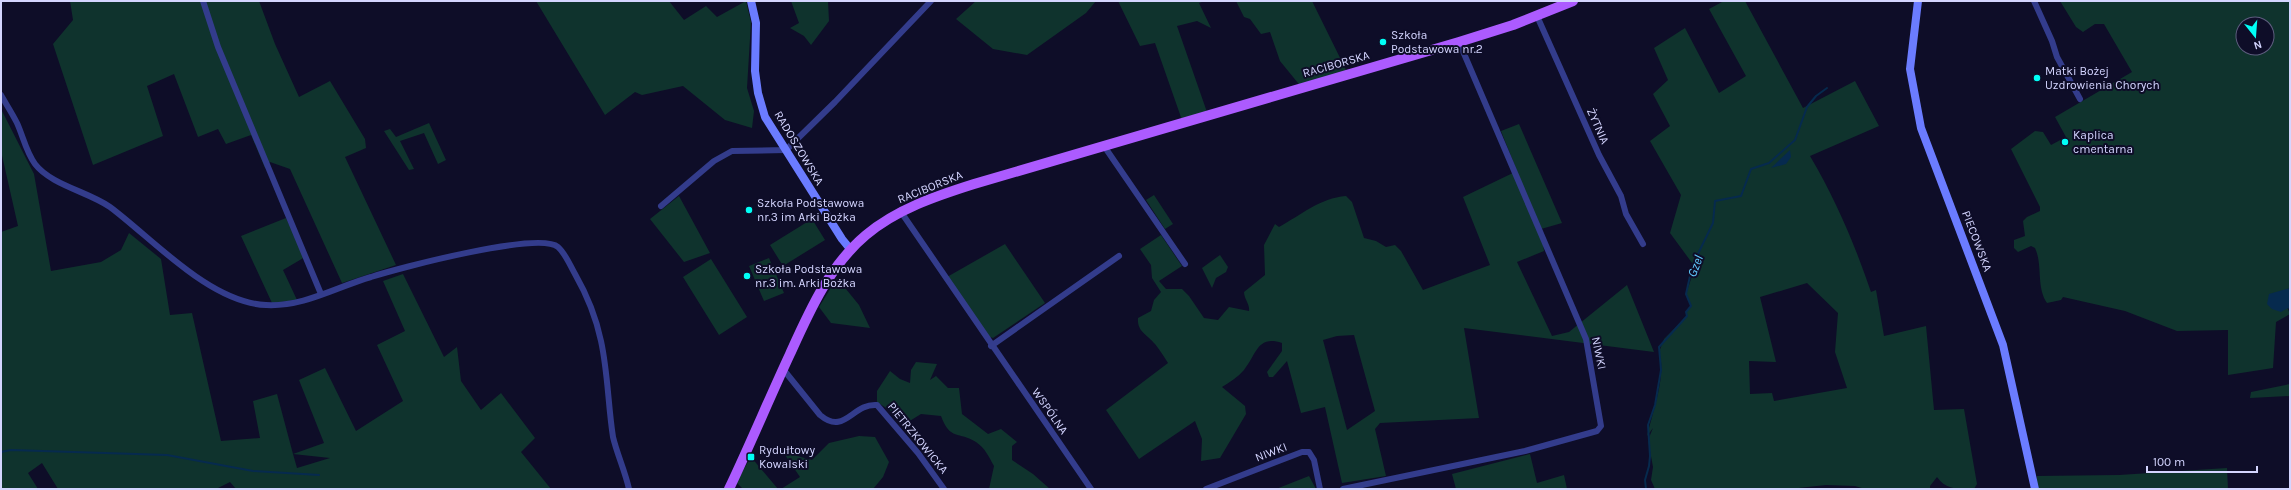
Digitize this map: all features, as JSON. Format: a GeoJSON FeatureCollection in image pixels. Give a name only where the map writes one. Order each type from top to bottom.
{"type":"FeatureCollection","features":[{"type":"Feature","properties":{"kind":"main road","name":"RACIBORSKA"},"geometry":{"type":"LineString","coordinates":[[729,489],[821,288],[851,250],[866,235],[901,212],[933,197],[967,186],[1459,42],[1537,16],[1573,1]]}},
{"type":"Feature","properties":{"kind":"street"},"geometry":{"type":"LineString","coordinates":[[203,1],[218,47],[321,294]]}},
{"type":"Feature","properties":{"kind":"street","name":"RADOSZOWSKA"},"geometry":{"type":"LineString","coordinates":[[751,1],[756,23],[755,71],[758,93],[765,118],[842,240],[851,250]]}},
{"type":"Feature","properties":{"kind":"street"},"geometry":{"type":"LineString","coordinates":[[661,206],[714,160],[732,151],[786,150],[931,1]]}},
{"type":"Feature","properties":{"kind":"street","name":"PIECOWSKA"},"geometry":{"type":"LineString","coordinates":[[1918,1],[1910,69],[1921,128],[2003,345],[2035,489]]}},
{"type":"Feature","properties":{"kind":"street"},"geometry":{"type":"LineString","coordinates":[[2034,1],[2052,41],[2057,57],[2080,99]]}},
{"type":"Feature","properties":{"kind":"street","name":"ŻYTNIA"},"geometry":{"type":"LineString","coordinates":[[1537,16],[1599,155],[1621,196],[1626,214],[1643,244]]}},
{"type":"Feature","properties":{"kind":"street","name":"NIWKI"},"geometry":{"type":"LineString","coordinates":[[1343,489],[1525,451],[1597,431],[1601,426],[1586,339],[1459,42]]}},
{"type":"Feature","properties":{"kind":"street"},"geometry":{"type":"LineString","coordinates":[[1,95],[17,123],[30,156],[43,172],[110,207],[143,236],[205,282],[223,293],[263,305],[295,304],[396,270],[512,244],[542,243],[556,246],[568,262],[593,311],[602,342],[614,440],[629,489]]}},
{"type":"Feature","properties":{"kind":"street"},"geometry":{"type":"LineString","coordinates":[[1104,146],[1185,264]]}},
{"type":"Feature","properties":{"kind":"street","name":"WSPÓLNA"},"geometry":{"type":"LineString","coordinates":[[901,212],[1090,489]]}},
{"type":"Feature","properties":{"kind":"street"},"geometry":{"type":"LineString","coordinates":[[992,346],[1119,256]]}},
{"type":"Feature","properties":{"kind":"street","name":"PIETRZKOWICKA"},"geometry":{"type":"LineString","coordinates":[[783,369],[792,377],[820,415],[827,421],[836,424],[869,405],[877,405],[918,453],[944,489]]}},
{"type":"Feature","properties":{"kind":"street","name":"NIWKI"},"geometry":{"type":"LineString","coordinates":[[1206,489],[1302,452],[1309,452],[1314,460],[1320,489]]}},
{"type":"Feature","properties":{"kind":"green space"},"geometry":{"type":"Polygon","coordinates":[[[70,1],[259,1],[275,44],[299,97],[330,81],[365,139],[366,148],[345,157],[396,265],[342,283],[290,169],[270,162],[265,168],[251,135],[226,144],[218,129],[198,137],[174,74],[147,86],[163,136],[93,165],[53,44],[73,20],[70,1]]]}},
{"type":"Feature","properties":{"kind":"green space"},"geometry":{"type":"Polygon","coordinates":[[[536,1],[669,1],[684,20],[706,6],[717,17],[746,1],[751,22],[747,88],[754,111],[752,128],[725,120],[683,86],[642,95],[635,92],[605,115],[536,1]]]}},
{"type":"Feature","properties":{"kind":"green space"},"geometry":{"type":"Polygon","coordinates":[[[791,1],[828,1],[829,21],[811,45],[804,36],[790,28],[799,23],[791,1]]]}},
{"type":"Feature","properties":{"kind":"green space"},"geometry":{"type":"Polygon","coordinates":[[[976,1],[1096,1],[1086,13],[1027,55],[993,49],[956,19],[976,1]]]}},
{"type":"Feature","properties":{"kind":"green space"},"geometry":{"type":"Polygon","coordinates":[[[1118,1],[1205,1],[1199,3],[1211,28],[1197,21],[1177,26],[1208,115],[1183,123],[1155,43],[1140,46],[1118,1]]]}},
{"type":"Feature","properties":{"kind":"green space"},"geometry":{"type":"Polygon","coordinates":[[[1236,1],[1312,1],[1348,74],[1302,88],[1280,61],[1270,32],[1261,34],[1250,19],[1244,17],[1236,1]]]}},
{"type":"Feature","properties":{"kind":"green space"},"geometry":{"type":"Polygon","coordinates":[[[1724,1],[1745,1],[1803,108],[1855,81],[1879,126],[1810,156],[1844,223],[1871,292],[1876,290],[1884,336],[1926,326],[1934,410],[1964,409],[1977,484],[1974,489],[1958,489],[1948,487],[1937,477],[1930,486],[1930,489],[1865,489],[1855,486],[1826,485],[1789,489],[1655,489],[1651,480],[1653,467],[1648,440],[1653,428],[1647,436],[1660,382],[1661,361],[1659,352],[1664,339],[1687,316],[1686,312],[1691,306],[1686,294],[1695,267],[1670,233],[1681,195],[1650,141],[1670,126],[1653,94],[1668,80],[1654,48],[1685,28],[1719,93],[1746,76],[1709,9],[1724,1]],[[1807,283],[1760,297],[1776,362],[1749,361],[1750,394],[1772,393],[1774,401],[1847,388],[1835,352],[1838,313],[1807,283]]]}},
{"type":"Feature","properties":{"kind":"green space"},"geometry":{"type":"Polygon","coordinates":[[[2060,1],[2290,1],[2290,288],[2281,292],[2290,314],[2276,322],[2273,368],[2228,375],[2228,330],[2177,331],[2125,311],[2063,297],[2061,300],[2047,303],[2040,283],[2039,262],[2035,248],[2031,246],[2018,252],[2014,248],[2014,240],[2025,236],[2023,221],[2027,217],[2040,211],[2040,207],[2011,149],[2035,131],[2043,132],[2051,145],[2066,137],[2055,117],[2132,72],[2104,24],[2095,24],[2083,32],[2076,27],[2060,1]]]}},
{"type":"Feature","properties":{"kind":"green space"},"geometry":{"type":"Polygon","coordinates":[[[1,109],[34,174],[51,271],[101,262],[121,250],[129,233],[161,259],[170,315],[192,313],[221,441],[260,438],[253,401],[277,394],[293,454],[324,443],[299,380],[325,368],[356,431],[403,401],[377,345],[405,331],[383,281],[403,274],[444,357],[457,347],[461,381],[481,410],[501,393],[535,438],[521,452],[551,489],[236,489],[230,482],[216,489],[58,489],[42,463],[28,473],[38,489],[1,489],[1,232],[18,226],[1,151],[1,109]],[[293,454],[297,468],[330,458],[293,454]]]}},
{"type":"Feature","properties":{"kind":"green space"},"geometry":{"type":"Polygon","coordinates":[[[429,123],[446,160],[438,164],[424,133],[400,141],[414,169],[409,170],[384,131],[390,129],[396,137],[429,123]]]}},
{"type":"Feature","properties":{"kind":"green space"},"geometry":{"type":"Polygon","coordinates":[[[1519,124],[1562,223],[1541,229],[1544,251],[1517,262],[1552,336],[1569,332],[1627,285],[1654,352],[1464,328],[1479,418],[1380,423],[1375,429],[1386,476],[1342,483],[1325,407],[1301,413],[1287,361],[1273,377],[1269,377],[1267,372],[1282,351],[1282,343],[1274,341],[1267,342],[1258,348],[1242,373],[1222,387],[1245,406],[1246,414],[1220,458],[1201,461],[1202,439],[1195,421],[1139,459],[1106,410],[1168,363],[1155,344],[1141,330],[1138,323],[1138,318],[1151,311],[1154,300],[1161,292],[1152,278],[1151,265],[1140,249],[1161,235],[1182,266],[1159,281],[1166,289],[1182,289],[1189,296],[1204,318],[1218,320],[1229,307],[1249,311],[1249,306],[1244,292],[1265,275],[1264,245],[1275,224],[1279,227],[1319,204],[1337,197],[1346,196],[1352,202],[1364,238],[1376,241],[1386,247],[1395,245],[1401,251],[1423,290],[1490,265],[1463,197],[1517,171],[1501,131],[1519,124]],[[1354,335],[1337,336],[1323,340],[1347,430],[1375,411],[1354,335]]]}},
{"type":"Feature","properties":{"kind":"green space"},"geometry":{"type":"Polygon","coordinates":[[[1154,195],[1173,224],[1165,229],[1146,200],[1154,195]]]}},
{"type":"Feature","properties":{"kind":"green space"},"geometry":{"type":"Polygon","coordinates":[[[679,196],[710,253],[684,262],[650,219],[679,196]]]}},
{"type":"Feature","properties":{"kind":"green space"},"geometry":{"type":"Polygon","coordinates":[[[286,218],[305,257],[283,270],[297,300],[272,303],[241,236],[286,218]]]}},
{"type":"Feature","properties":{"kind":"green space"},"geometry":{"type":"Polygon","coordinates":[[[812,219],[825,240],[783,266],[770,245],[812,219]]]}},
{"type":"Feature","properties":{"kind":"green space"},"geometry":{"type":"Polygon","coordinates":[[[1005,244],[1045,303],[993,338],[987,336],[947,277],[1005,244]]]}},
{"type":"Feature","properties":{"kind":"green space"},"geometry":{"type":"Polygon","coordinates":[[[1220,255],[1228,267],[1226,272],[1216,278],[1212,288],[1202,268],[1220,255]]]}},
{"type":"Feature","properties":{"kind":"green space"},"geometry":{"type":"Polygon","coordinates":[[[769,258],[784,293],[764,301],[749,266],[769,258]]]}},
{"type":"Feature","properties":{"kind":"green space"},"geometry":{"type":"Polygon","coordinates":[[[711,259],[747,317],[719,335],[683,277],[711,259]]]}},
{"type":"Feature","properties":{"kind":"green space"},"geometry":{"type":"Polygon","coordinates":[[[837,278],[859,305],[870,328],[831,323],[819,307],[837,278]]]}},
{"type":"Feature","properties":{"kind":"green space"},"geometry":{"type":"Polygon","coordinates":[[[916,362],[937,364],[930,380],[936,376],[948,388],[959,388],[962,414],[988,434],[1001,429],[1017,442],[1012,446],[1012,460],[1033,474],[1050,489],[989,489],[994,466],[979,444],[952,432],[944,424],[941,416],[921,414],[908,422],[877,402],[877,391],[890,371],[900,379],[910,383],[911,370],[916,362]]]}},
{"type":"Feature","properties":{"kind":"green space"},"geometry":{"type":"Polygon","coordinates":[[[2290,384],[2290,396],[2250,398],[2251,392],[2290,384]]]}},
{"type":"Feature","properties":{"kind":"green space"},"geometry":{"type":"Polygon","coordinates":[[[859,436],[875,437],[889,462],[883,477],[873,489],[781,489],[800,477],[783,452],[812,460],[829,443],[859,436]]]}},
{"type":"Feature","properties":{"kind":"green space"},"geometry":{"type":"Polygon","coordinates":[[[1530,454],[1537,483],[1564,475],[1567,489],[1456,489],[1452,474],[1530,454]]]}},
{"type":"Feature","properties":{"kind":"green space"},"geometry":{"type":"Polygon","coordinates":[[[751,457],[778,489],[743,489],[736,482],[751,457]]]}},
{"type":"Feature","properties":{"kind":"green space"},"geometry":{"type":"Polygon","coordinates":[[[2227,468],[2228,489],[2036,489],[2037,476],[2119,475],[2227,468]]]}},
{"type":"Feature","properties":{"kind":"green space"},"geometry":{"type":"Polygon","coordinates":[[[1309,476],[1316,489],[1276,489],[1309,476]]]}},
{"type":"Feature","properties":{"kind":"water"},"geometry":{"type":"Polygon","coordinates":[[[1790,150],[1791,157],[1786,164],[1771,168],[1790,150]]]}},
{"type":"Feature","properties":{"kind":"water"},"geometry":{"type":"Polygon","coordinates":[[[2290,288],[2290,310],[2288,308],[2281,312],[2272,309],[2267,304],[2269,294],[2290,288]]]}},
{"type":"Feature","properties":{"kind":"waterway","name":"Gzel"},"geometry":{"type":"LineString","coordinates":[[1646,489],[1645,480],[1650,456],[1648,425],[1655,405],[1661,370],[1659,347],[1687,316],[1686,312],[1691,306],[1686,294],[1690,276],[1695,260],[1713,223],[1715,201],[1741,196],[1751,169],[1769,163],[1795,140],[1807,107],[1816,96],[1827,88]]}},
{"type":"Feature","properties":{"kind":"waterway"},"geometry":{"type":"LineString","coordinates":[[1,452],[11,450],[167,455],[253,471],[319,475]]}},
{"type":"Feature","properties":{"kind":"place","name":"Szkoła Podstawowa nr.2"},"geometry":{"type":"Point","coordinates":[1383,42]}},
{"type":"Feature","properties":{"kind":"place","name":"Matki Bożej Uzdrowienia Chorych"},"geometry":{"type":"Point","coordinates":[2037,78]}},
{"type":"Feature","properties":{"kind":"place","name":"Kaplica cmentarna"},"geometry":{"type":"Point","coordinates":[2065,142]}},
{"type":"Feature","properties":{"kind":"place","name":"Szkoła Podstawowa nr.3 im Arki Bożka"},"geometry":{"type":"Point","coordinates":[749,210]}},
{"type":"Feature","properties":{"kind":"place","name":"Szkoła Podstawowa nr.3 im. Arki Bożka"},"geometry":{"type":"Point","coordinates":[747,276]}},
{"type":"Feature","properties":{"kind":"place","name":"Rydułtowy Kowalski"},"geometry":{"type":"Point","coordinates":[751,457]}}]}
